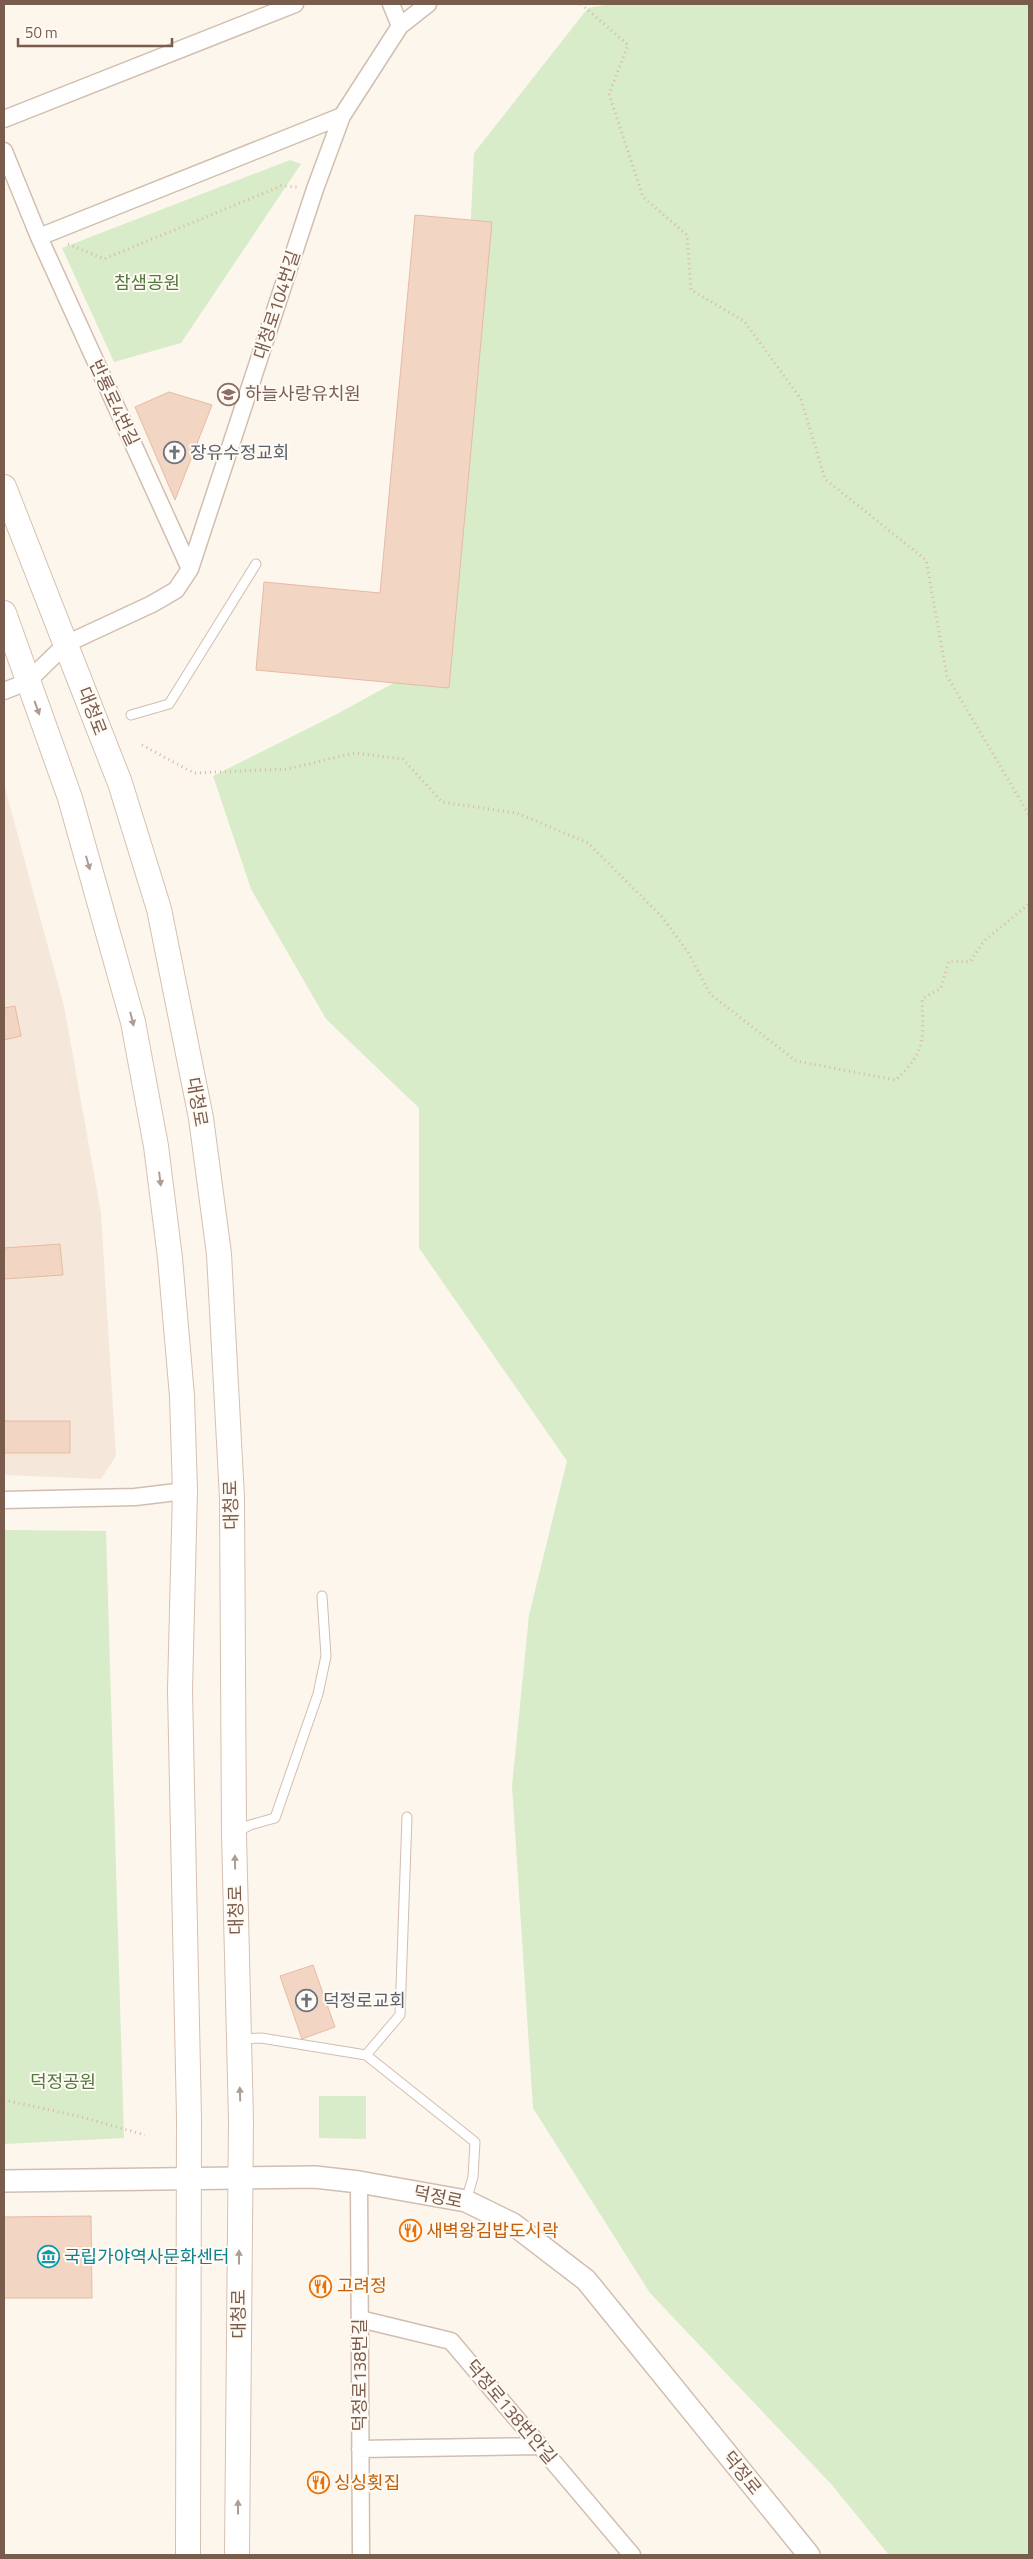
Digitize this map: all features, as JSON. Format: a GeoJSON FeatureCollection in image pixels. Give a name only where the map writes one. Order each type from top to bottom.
{"type":"FeatureCollection","features":[{"type":"Feature","properties":{"kind":"main road","name":"대청로"},"geometry":{"type":"LineString","coordinates":[[4,487],[120,783],[158,909],[201,1118],[219,1254],[232,1498],[234,1834],[241,2120],[237,2555]]}},
{"type":"Feature","properties":{"kind":"main road"},"geometry":{"type":"LineString","coordinates":[[4,613],[27,682],[70,798],[133,1022],[156,1146],[170,1258],[182,1396],[185,1491],[180,1690],[188,2179],[188,2555]]}},
{"type":"Feature","properties":{"kind":"street"},"geometry":{"type":"LineString","coordinates":[[4,118],[295,4]]}},
{"type":"Feature","properties":{"kind":"street"},"geometry":{"type":"LineString","coordinates":[[391,4],[400,26]]}},
{"type":"Feature","properties":{"kind":"street","name":"대청로104번길"},"geometry":{"type":"LineString","coordinates":[[27,682],[66,644],[152,604],[176,590],[190,569],[315,189],[342,116],[400,26],[428,4]]}},
{"type":"Feature","properties":{"kind":"street"},"geometry":{"type":"LineString","coordinates":[[41,236],[342,116]]}},
{"type":"Feature","properties":{"kind":"street","name":"반룡로4번길"},"geometry":{"type":"LineString","coordinates":[[4,151],[190,569]]}},
{"type":"Feature","properties":{"kind":"street"},"geometry":{"type":"LineString","coordinates":[[4,691],[27,682]]}},
{"type":"Feature","properties":{"kind":"street"},"geometry":{"type":"LineString","coordinates":[[4,1500],[135,1497],[185,1491]]}},
{"type":"Feature","properties":{"kind":"street","name":"덕정로"},"geometry":{"type":"LineString","coordinates":[[4,2181],[315,2177],[359,2182],[466,2201],[513,2224],[586,2280],[809,2555]]}},
{"type":"Feature","properties":{"kind":"street","name":"덕정로138번길"},"geometry":{"type":"LineString","coordinates":[[359,2182],[361,2555]]}},
{"type":"Feature","properties":{"kind":"street","name":"덕정로138번안길"},"geometry":{"type":"LineString","coordinates":[[360,2319],[451,2341],[632,2555]]}},
{"type":"Feature","properties":{"kind":"street","name":"덕정로138번길"},"geometry":{"type":"LineString","coordinates":[[360,2449],[539,2446]]}},
{"type":"Feature","properties":{"kind":"lane"},"geometry":{"type":"LineString","coordinates":[[132,715],[169,704],[256,564]]}},
{"type":"Feature","properties":{"kind":"lane"},"geometry":{"type":"LineString","coordinates":[[234,1834],[250,1825],[275,1818],[318,1694],[326,1656],[322,1596]]}},
{"type":"Feature","properties":{"kind":"lane"},"geometry":{"type":"LineString","coordinates":[[366,2055],[400,2015],[407,1816]]}},
{"type":"Feature","properties":{"kind":"lane"},"geometry":{"type":"LineString","coordinates":[[238,2039],[261,2038],[366,2055],[474,2142],[473,2177],[466,2201]]}},
{"type":"Feature","properties":{"kind":"path"},"geometry":{"type":"LineString","coordinates":[[581,4],[628,45],[609,94],[643,198],[687,234],[691,290],[744,321],[801,399],[825,479],[926,560],[947,676],[1029,815]]}},
{"type":"Feature","properties":{"kind":"path"},"geometry":{"type":"LineString","coordinates":[[41,236],[104,259],[281,186],[315,189]]}},
{"type":"Feature","properties":{"kind":"path"},"geometry":{"type":"LineString","coordinates":[[142,745],[194,773],[288,769],[354,753],[402,760],[442,802],[517,812],[588,844],[662,917],[688,952],[710,994],[796,1061],[896,1080],[911,1065],[923,1043],[922,999],[941,988],[949,961],[970,962],[984,941],[1029,904]]}},
{"type":"Feature","properties":{"kind":"path"},"geometry":{"type":"LineString","coordinates":[[4,2100],[78,2116],[145,2135]]}},
{"type":"Feature","properties":{"kind":"shaded area"},"geometry":{"type":"Polygon","coordinates":[[[4,784],[64,1006],[101,1213],[116,1456],[101,1479],[4,1475],[4,784]]]}},
{"type":"Feature","properties":{"kind":"green space"},"geometry":{"type":"Polygon","coordinates":[[[611,4],[1029,4],[1029,2555],[889,2555],[832,2485],[650,2293],[533,2108],[512,1786],[529,1615],[567,1461],[419,1248],[419,1108],[326,1019],[251,889],[213,776],[337,714],[450,652],[474,153],[588,8],[611,4]]]}},
{"type":"Feature","properties":{"kind":"green space","name":"참샘공원"},"geometry":{"type":"Polygon","coordinates":[[[290,160],[301,164],[181,343],[114,362],[62,248],[290,160]]]}},
{"type":"Feature","properties":{"kind":"green space","name":"덕정공원"},"geometry":{"type":"Polygon","coordinates":[[[4,1530],[106,1531],[124,2138],[4,2144],[4,1530]]]}},
{"type":"Feature","properties":{"kind":"green space"},"geometry":{"type":"Polygon","coordinates":[[[319,2096],[366,2096],[366,2139],[319,2138],[319,2096]]]}},
{"type":"Feature","properties":{"kind":"building"},"geometry":{"type":"Polygon","coordinates":[[[415,215],[492,222],[449,688],[256,670],[264,582],[380,593],[415,215]]]}},
{"type":"Feature","properties":{"kind":"building","name":"장유수정교회"},"geometry":{"type":"Polygon","coordinates":[[[169,392],[212,405],[175,500],[135,407],[169,392]]]}},
{"type":"Feature","properties":{"kind":"building"},"geometry":{"type":"Polygon","coordinates":[[[15,1006],[21,1036],[4,1040],[4,1008],[15,1006]]]}},
{"type":"Feature","properties":{"kind":"building"},"geometry":{"type":"Polygon","coordinates":[[[60,1244],[63,1275],[4,1279],[4,1248],[60,1244]]]}},
{"type":"Feature","properties":{"kind":"building"},"geometry":{"type":"Polygon","coordinates":[[[4,1421],[70,1421],[70,1453],[4,1453],[4,1421]]]}},
{"type":"Feature","properties":{"kind":"building","name":"덕정로교회"},"geometry":{"type":"Polygon","coordinates":[[[313,1965],[335,2027],[302,2039],[280,1976],[313,1965]]]}},
{"type":"Feature","properties":{"kind":"building","name":"국립가야역사문화센터"},"geometry":{"type":"Polygon","coordinates":[[[91,2216],[92,2298],[4,2298],[4,2217],[91,2216]]]}},
{"type":"Feature","properties":{"kind":"place","name":"하늘사랑유치원"},"geometry":{"type":"Point","coordinates":[229,394]}},
{"type":"Feature","properties":{"kind":"place","name":"장유수정교회"},"geometry":{"type":"Point","coordinates":[174,453]}},
{"type":"Feature","properties":{"kind":"place","name":"덕정로교회"},"geometry":{"type":"Point","coordinates":[307,2001]}},
{"type":"Feature","properties":{"kind":"place","name":"새벽왕김밥도시락"},"geometry":{"type":"Point","coordinates":[410,2231]}},
{"type":"Feature","properties":{"kind":"place","name":"국립가야역사문화센터"},"geometry":{"type":"Point","coordinates":[48,2257]}},
{"type":"Feature","properties":{"kind":"place","name":"고려정"},"geometry":{"type":"Point","coordinates":[321,2286]}},
{"type":"Feature","properties":{"kind":"place","name":"싱싱횟집"},"geometry":{"type":"Point","coordinates":[318,2483]}}]}
